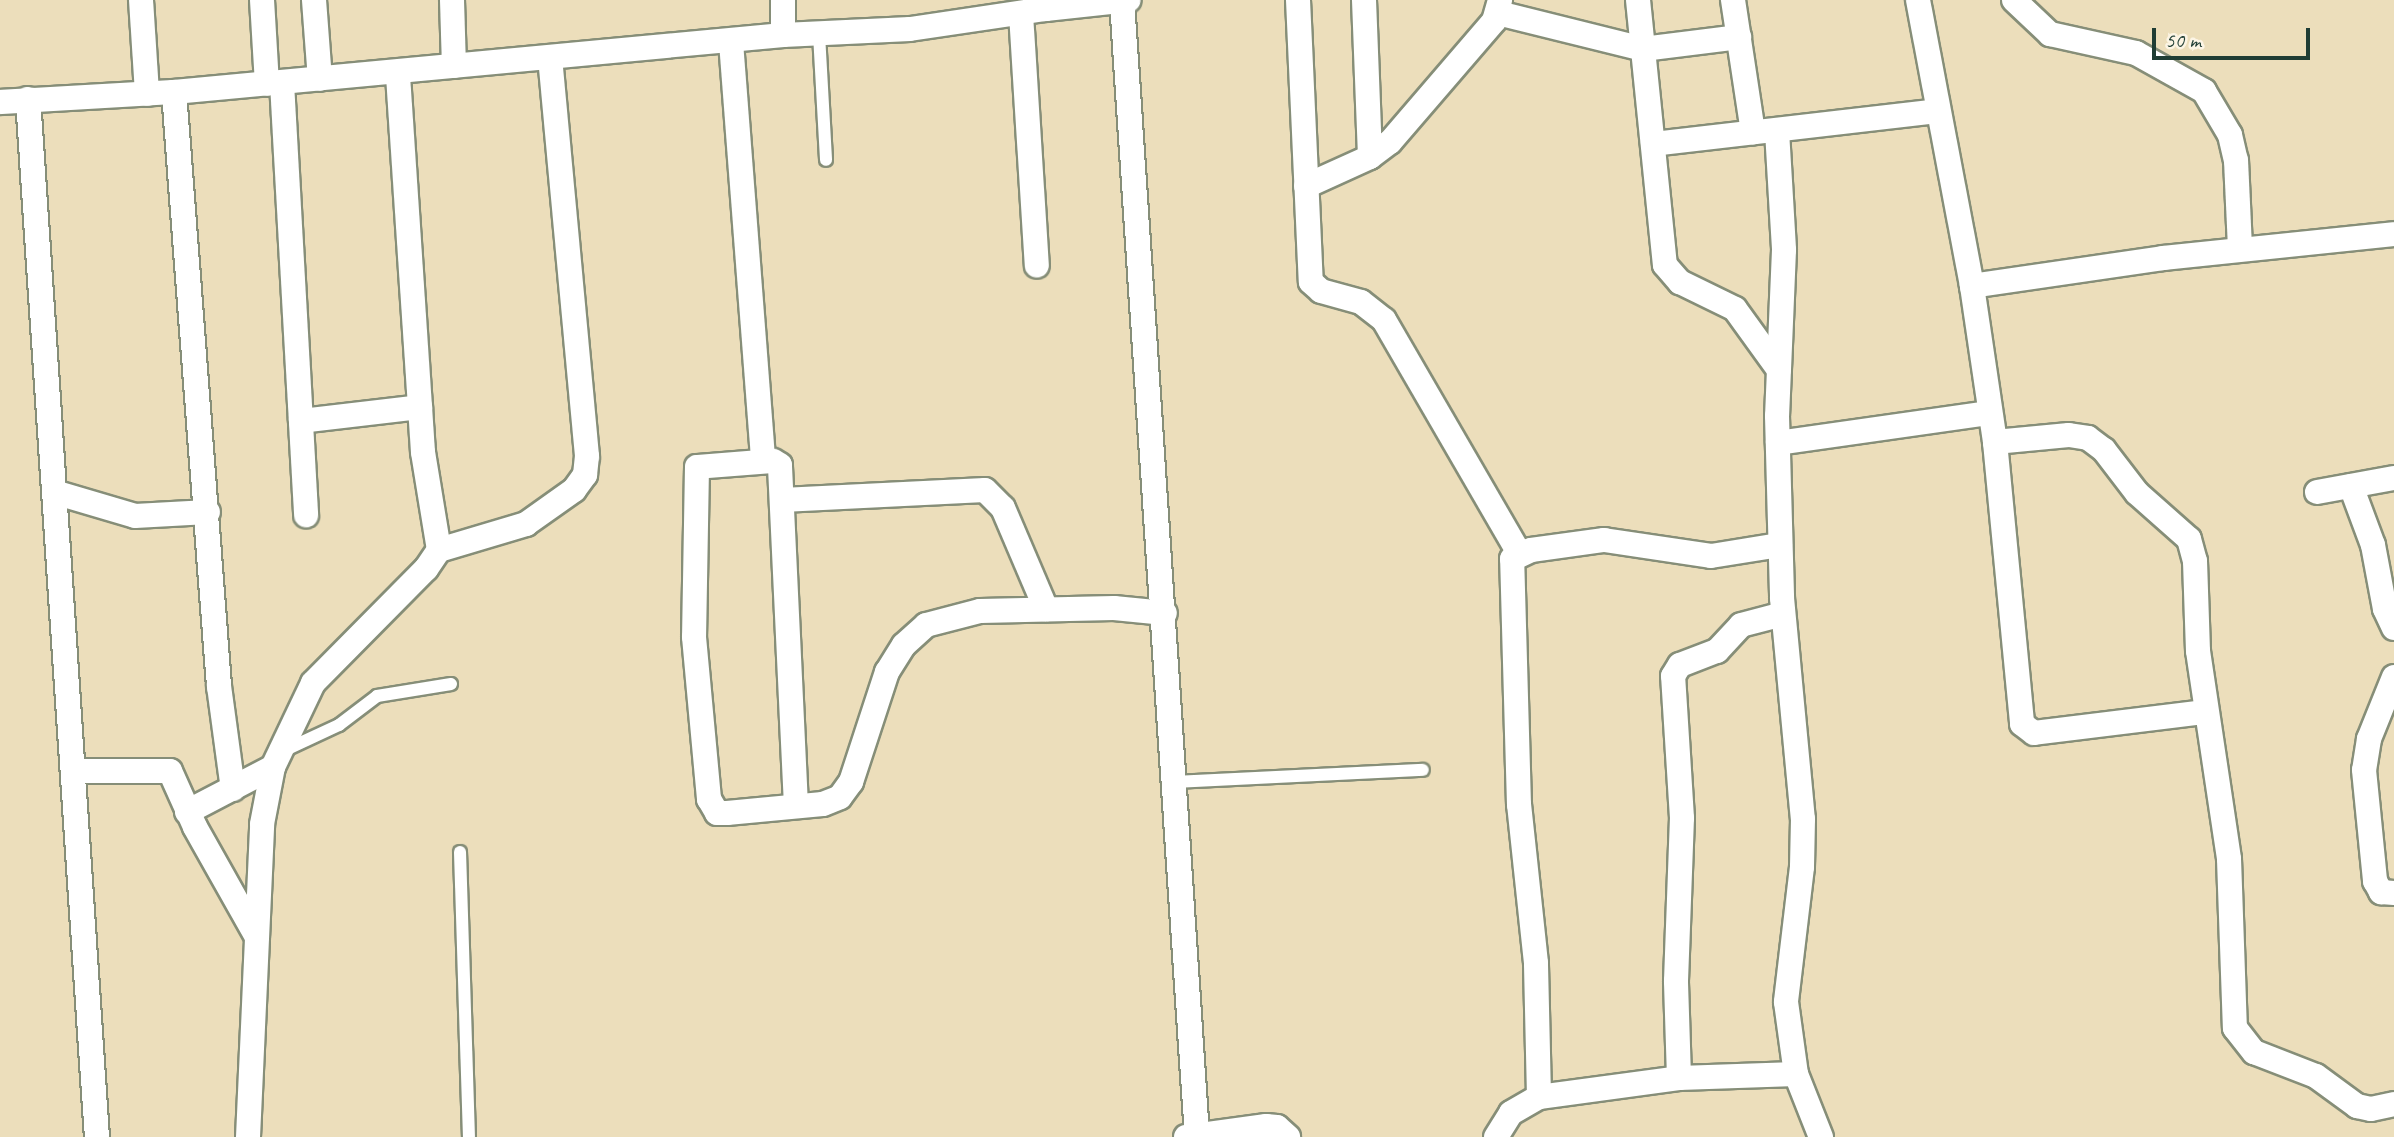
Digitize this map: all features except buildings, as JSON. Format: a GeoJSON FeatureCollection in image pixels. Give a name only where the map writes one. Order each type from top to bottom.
{"type":"FeatureCollection","features":[{"type":"Feature","properties":{"kind":"street"},"geometry":{"type":"LineString","coordinates":[[141,0],[147,94]]}},
{"type":"Feature","properties":{"kind":"street"},"geometry":{"type":"LineString","coordinates":[[262,0],[274,83],[306,515]]}},
{"type":"Feature","properties":{"kind":"street"},"geometry":{"type":"LineString","coordinates":[[314,0],[320,79]]}},
{"type":"Feature","properties":{"kind":"street"},"geometry":{"type":"LineString","coordinates":[[452,0],[454,66]]}},
{"type":"Feature","properties":{"kind":"street"},"geometry":{"type":"LineString","coordinates":[[783,0],[783,35]]}},
{"type":"Feature","properties":{"kind":"street"},"geometry":{"type":"LineString","coordinates":[[0,102],[174,92],[731,42],[783,35],[911,29],[961,10],[1021,14],[1047,5],[1129,0]]}},
{"type":"Feature","properties":{"kind":"street"},"geometry":{"type":"LineString","coordinates":[[1298,0],[1311,282],[1321,291],[1361,302],[1384,320],[1518,553]]}},
{"type":"Feature","properties":{"kind":"street"},"geometry":{"type":"LineString","coordinates":[[1364,0],[1370,157]]}},
{"type":"Feature","properties":{"kind":"street"},"geometry":{"type":"LineString","coordinates":[[1638,0],[1667,271],[1735,309],[1779,370]]}},
{"type":"Feature","properties":{"kind":"street"},"geometry":{"type":"LineString","coordinates":[[1733,0],[1739,37],[1765,132],[1784,250],[1778,443],[1780,545],[1783,614],[1803,819],[1802,867],[1786,1002],[1796,1074],[1821,1137]]}},
{"type":"Feature","properties":{"kind":"street"},"geometry":{"type":"LineString","coordinates":[[1918,0],[1972,286],[1995,442],[2024,728],[2034,733],[2206,712]]}},
{"type":"Feature","properties":{"kind":"street"},"geometry":{"type":"LineString","coordinates":[[2014,0],[2050,34],[2136,53],[2204,90],[2230,135],[2236,160],[2240,249]]}},
{"type":"Feature","properties":{"kind":"street"},"geometry":{"type":"LineString","coordinates":[[1122,1],[1165,613],[1191,1136],[1266,1126],[1277,1127],[1288,1137]]}},
{"type":"Feature","properties":{"kind":"street"},"geometry":{"type":"LineString","coordinates":[[1306,186],[1370,157],[1399,132],[1499,7],[1643,49],[1739,37]]}},
{"type":"Feature","properties":{"kind":"street"},"geometry":{"type":"LineString","coordinates":[[1021,14],[1037,265]]}},
{"type":"Feature","properties":{"kind":"street"},"geometry":{"type":"LineString","coordinates":[[731,42],[762,461]]}},
{"type":"Feature","properties":{"kind":"street"},"geometry":{"type":"LineString","coordinates":[[248,1137],[262,824],[276,760],[313,683],[426,569],[439,550],[526,524],[575,490],[585,475],[587,456],[550,58]]}},
{"type":"Feature","properties":{"kind":"street"},"geometry":{"type":"LineString","coordinates":[[398,72],[425,474],[439,550]]}},
{"type":"Feature","properties":{"kind":"street"},"geometry":{"type":"LineString","coordinates":[[174,92],[208,512],[219,686],[233,789]]}},
{"type":"Feature","properties":{"kind":"street"},"geometry":{"type":"LineString","coordinates":[[28,99],[97,1137]]}},
{"type":"Feature","properties":{"kind":"street"},"geometry":{"type":"LineString","coordinates":[[1653,144],[1938,111]]}},
{"type":"Feature","properties":{"kind":"street"},"geometry":{"type":"LineString","coordinates":[[1972,286],[2240,249],[2394,234]]}},
{"type":"Feature","properties":{"kind":"street"},"geometry":{"type":"LineString","coordinates":[[301,421],[420,407]]}},
{"type":"Feature","properties":{"kind":"street"},"geometry":{"type":"LineString","coordinates":[[1778,443],[1990,413]]}},
{"type":"Feature","properties":{"kind":"street"},"geometry":{"type":"LineString","coordinates":[[1995,442],[2069,435],[2088,438],[2104,450],[2150,505],[2183,530],[2195,561],[2198,651],[2229,859],[2233,1017],[2239,1037],[2254,1052],[2316,1076],[2363,1109],[2394,1104]]}},
{"type":"Feature","properties":{"kind":"street"},"geometry":{"type":"LineString","coordinates":[[796,806],[780,466],[762,461],[704,464],[695,469],[695,651],[712,808],[721,813],[796,806],[833,802],[846,791],[874,702],[887,672],[915,633],[938,620],[969,613],[1046,610],[1114,608],[1165,613]]}},
{"type":"Feature","properties":{"kind":"street"},"geometry":{"type":"LineString","coordinates":[[2317,492],[2394,478]]}},
{"type":"Feature","properties":{"kind":"street"},"geometry":{"type":"LineString","coordinates":[[2351,486],[2373,545],[2385,609],[2394,628]]}},
{"type":"Feature","properties":{"kind":"street"},"geometry":{"type":"LineString","coordinates":[[782,500],[985,490],[1003,508],[1046,610]]}},
{"type":"Feature","properties":{"kind":"street"},"geometry":{"type":"LineString","coordinates":[[54,492],[135,516],[208,512]]}},
{"type":"Feature","properties":{"kind":"street"},"geometry":{"type":"LineString","coordinates":[[1518,553],[1604,540],[1711,556],[1780,545]]}},
{"type":"Feature","properties":{"kind":"street"},"geometry":{"type":"LineString","coordinates":[[1518,553],[1511,566],[1519,805],[1536,963],[1539,1097]]}},
{"type":"Feature","properties":{"kind":"street"},"geometry":{"type":"LineString","coordinates":[[1679,1078],[1676,981],[1682,791],[1673,676],[1680,664],[1717,651],[1741,625],[1783,614]]}},
{"type":"Feature","properties":{"kind":"street"},"geometry":{"type":"LineString","coordinates":[[2394,677],[2369,739],[2364,770],[2375,881],[2381,892],[2394,893]]}},
{"type":"Feature","properties":{"kind":"street"},"geometry":{"type":"LineString","coordinates":[[187,812],[233,789],[276,760]]}},
{"type":"Feature","properties":{"kind":"street"},"geometry":{"type":"LineString","coordinates":[[73,771],[165,769],[175,778],[187,812],[258,937]]}},
{"type":"Feature","properties":{"kind":"street"},"geometry":{"type":"LineString","coordinates":[[1496,1137],[1511,1113],[1539,1097],[1679,1078],[1796,1074]]}},
{"type":"Feature","properties":{"kind":"lane"},"geometry":{"type":"LineString","coordinates":[[819,34],[826,160]]}},
{"type":"Feature","properties":{"kind":"lane"},"geometry":{"type":"LineString","coordinates":[[276,760],[338,725],[377,695],[451,684]]}},
{"type":"Feature","properties":{"kind":"lane"},"geometry":{"type":"LineString","coordinates":[[1175,782],[1423,770]]}},
{"type":"Feature","properties":{"kind":"lane"},"geometry":{"type":"LineString","coordinates":[[460,852],[469,1137]]}}]}
